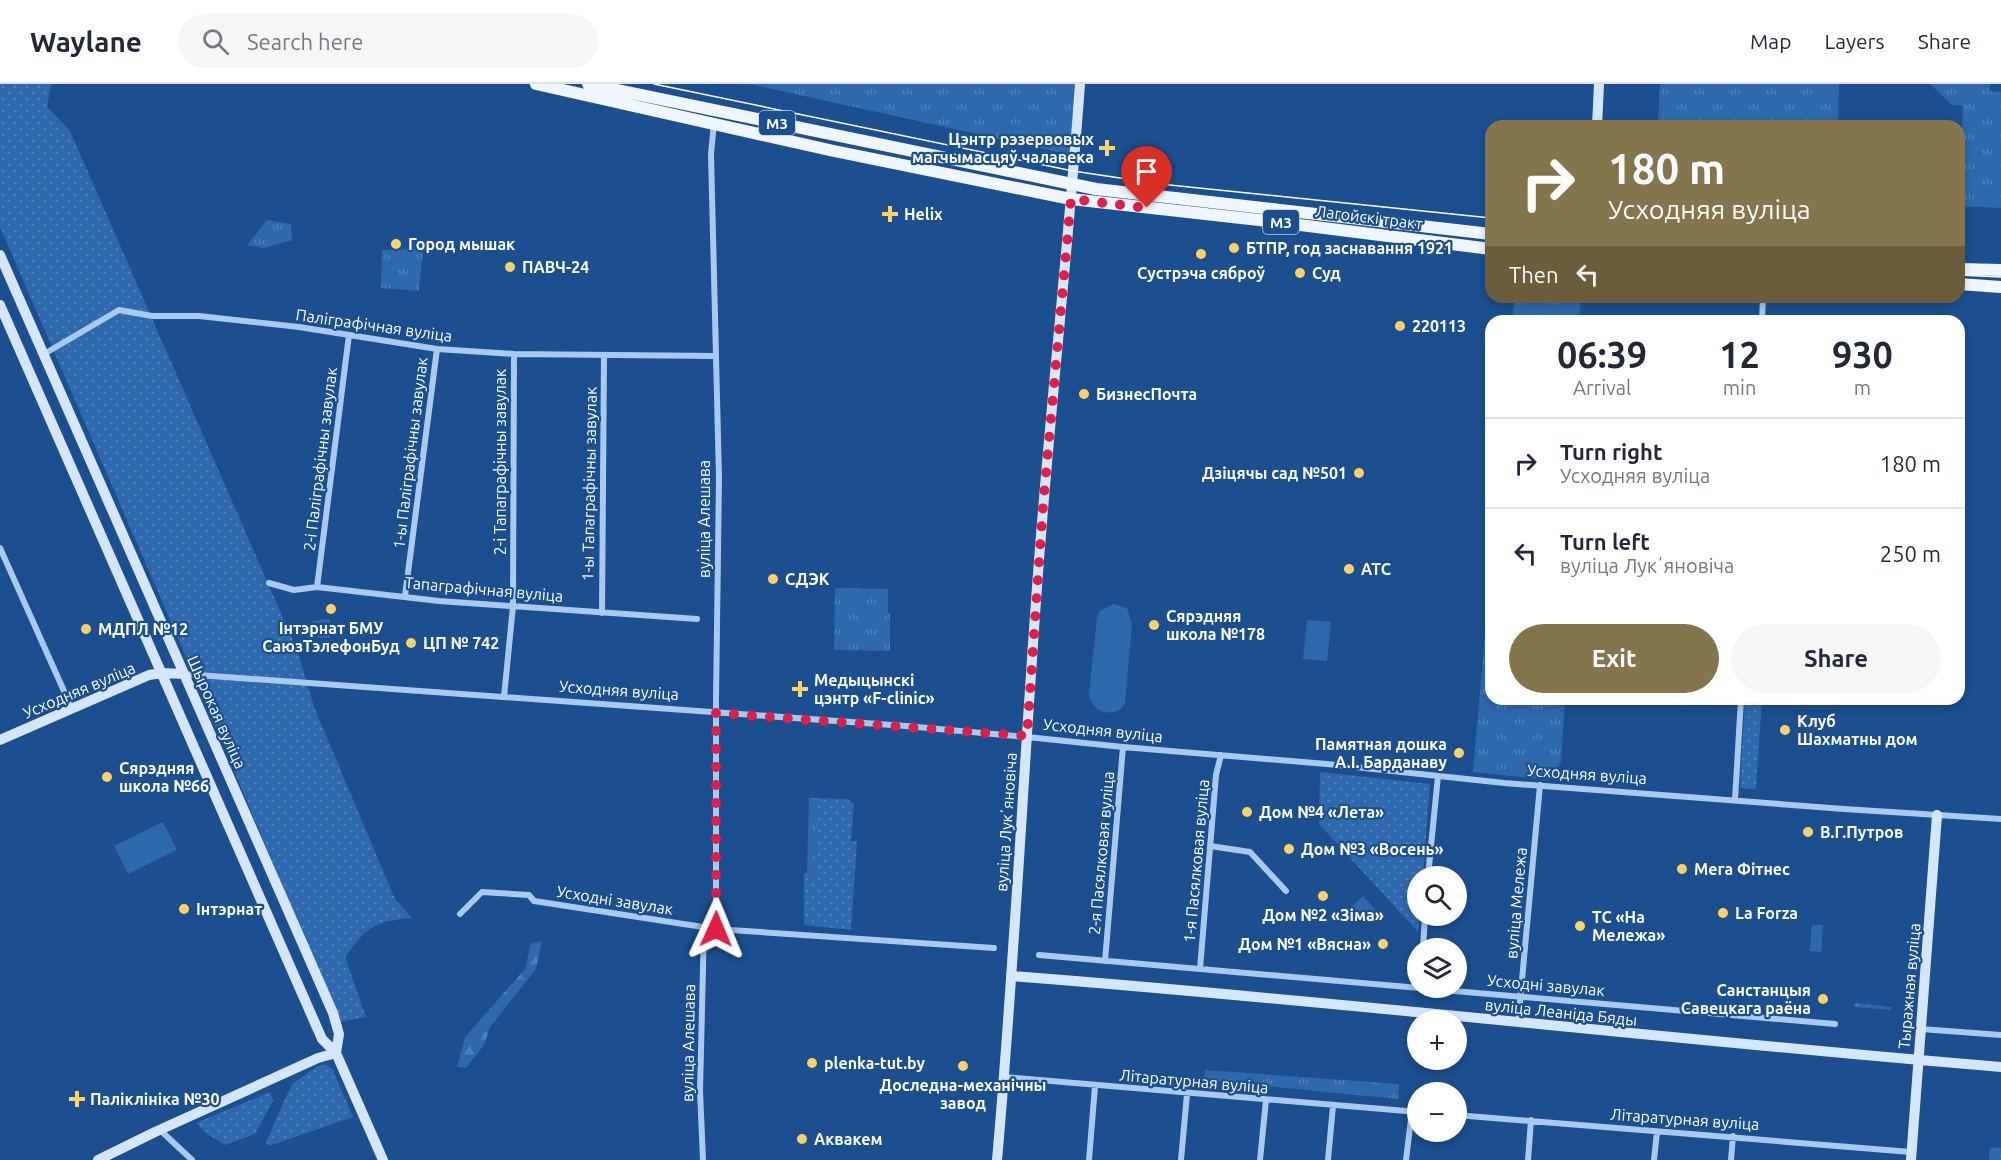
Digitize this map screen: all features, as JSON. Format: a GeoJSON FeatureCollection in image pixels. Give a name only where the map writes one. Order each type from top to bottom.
{"type":"FeatureCollection","features":[{"type":"Feature","properties":{"kind":"main road","name":"Лагойскі тракт"},"geometry":{"type":"LineString","coordinates":[[536,84],[714,125],[1071,199],[1485,248]]}},
{"type":"Feature","properties":{"kind":"main road","name":"Лагойскі тракт"},"geometry":{"type":"LineString","coordinates":[[588,84],[1096,189],[1485,233]]}},
{"type":"Feature","properties":{"kind":"main road","name":"вуліца Лукʼяновіча"},"geometry":{"type":"LineString","coordinates":[[997,1160],[1043,506],[1080,84]]}},
{"type":"Feature","properties":{"kind":"main road"},"geometry":{"type":"LineString","coordinates":[[1597,120],[1599,84]]}},
{"type":"Feature","properties":{"kind":"main road","name":"Шырокая вуліца"},"geometry":{"type":"LineString","coordinates":[[0,255],[333,1013],[339,1034],[336,1053]]}},
{"type":"Feature","properties":{"kind":"main road"},"geometry":{"type":"LineString","coordinates":[[1965,268],[2001,270]]}},
{"type":"Feature","properties":{"kind":"main road"},"geometry":{"type":"LineString","coordinates":[[1965,284],[2001,286]]}},
{"type":"Feature","properties":{"kind":"main road","name":"Шырокая вуліца"},"geometry":{"type":"LineString","coordinates":[[0,305],[322,1039],[336,1053],[383,1160]]}},
{"type":"Feature","properties":{"kind":"main road","name":"Усходняя вуліца"},"geometry":{"type":"LineString","coordinates":[[0,740],[149,675],[184,674]]}},
{"type":"Feature","properties":{"kind":"main road","name":"Тыражная вуліца"},"geometry":{"type":"LineString","coordinates":[[1911,1156],[1937,815]]}},
{"type":"Feature","properties":{"kind":"main road","name":"вуліца Леаніда Бяды"},"geometry":{"type":"LineString","coordinates":[[1011,976],[2001,1067]]}},
{"type":"Feature","properties":{"kind":"main road"},"geometry":{"type":"LineString","coordinates":[[98,1160],[318,1058],[336,1053]]}},
{"type":"Feature","properties":{"kind":"street","name":"вуліца Алешава"},"geometry":{"type":"LineString","coordinates":[[716,929],[719,477],[711,154],[717,111]]}},
{"type":"Feature","properties":{"kind":"street","name":"Паліграфічная вуліца"},"geometry":{"type":"LineString","coordinates":[[44,354],[119,310],[152,316],[199,316],[299,327],[437,349],[514,354],[715,356]]}},
{"type":"Feature","properties":{"kind":"street","name":"2-і Паліграфічны завулак"},"geometry":{"type":"LineString","coordinates":[[316,587],[349,335]]}},
{"type":"Feature","properties":{"kind":"street","name":"1-ы Паліграфічны завулак"},"geometry":{"type":"LineString","coordinates":[[405,596],[437,349]]}},
{"type":"Feature","properties":{"kind":"street","name":"2-і Тапаграфічны завулак"},"geometry":{"type":"LineString","coordinates":[[504,697],[513,606],[514,354]]}},
{"type":"Feature","properties":{"kind":"street","name":"1-ы Тапаграфічны завулак"},"geometry":{"type":"LineString","coordinates":[[602,613],[604,356]]}},
{"type":"Feature","properties":{"kind":"street"},"geometry":{"type":"LineString","coordinates":[[0,548],[72,709]]}},
{"type":"Feature","properties":{"kind":"street","name":"Тапаграфічная вуліца"},"geometry":{"type":"LineString","coordinates":[[269,583],[294,590],[316,587],[439,601],[698,619]]}},
{"type":"Feature","properties":{"kind":"street","name":"Усходняя вуліца"},"geometry":{"type":"LineString","coordinates":[[184,674],[1027,736],[1540,786],[2001,819]]}},
{"type":"Feature","properties":{"kind":"street"},"geometry":{"type":"LineString","coordinates":[[1735,800],[1741,705]]}},
{"type":"Feature","properties":{"kind":"street","name":"2-я Пасялковая вуліца"},"geometry":{"type":"LineString","coordinates":[[1105,961],[1123,747]]}},
{"type":"Feature","properties":{"kind":"street","name":"1-я Пасялковая вуліца"},"geometry":{"type":"LineString","coordinates":[[1200,969],[1216,775],[1221,755]]}},
{"type":"Feature","properties":{"kind":"street"},"geometry":{"type":"LineString","coordinates":[[1429,866],[1438,776]]}},
{"type":"Feature","properties":{"kind":"street","name":"вуліца Мележа"},"geometry":{"type":"LineString","coordinates":[[1518,1023],[1540,786]]}},
{"type":"Feature","properties":{"kind":"street"},"geometry":{"type":"LineString","coordinates":[[1210,846],[1250,852],[1286,891]]}},
{"type":"Feature","properties":{"kind":"street","name":"Усходні завулак"},"geometry":{"type":"LineString","coordinates":[[460,914],[482,892],[506,893],[529,895],[534,901],[716,929],[994,948]]}},
{"type":"Feature","properties":{"kind":"street","name":"вуліца Алешава"},"geometry":{"type":"LineString","coordinates":[[703,1160],[700,1091],[704,927]]}},
{"type":"Feature","properties":{"kind":"street","name":"Усходні завулак"},"geometry":{"type":"LineString","coordinates":[[1039,955],[1407,987]]}},
{"type":"Feature","properties":{"kind":"street","name":"Усходні завулак"},"geometry":{"type":"LineString","coordinates":[[1467,991],[1835,1024]]}},
{"type":"Feature","properties":{"kind":"street"},"geometry":{"type":"LineString","coordinates":[[1921,1029],[2001,1035]]}},
{"type":"Feature","properties":{"kind":"street","name":"Літаратурная вуліца"},"geometry":{"type":"LineString","coordinates":[[1004,1077],[1407,1111]]}},
{"type":"Feature","properties":{"kind":"street"},"geometry":{"type":"LineString","coordinates":[[1089,1160],[1095,1086]]}},
{"type":"Feature","properties":{"kind":"street"},"geometry":{"type":"LineString","coordinates":[[1181,1160],[1187,1094]]}},
{"type":"Feature","properties":{"kind":"street"},"geometry":{"type":"LineString","coordinates":[[1260,1160],[1266,1100]]}},
{"type":"Feature","properties":{"kind":"street"},"geometry":{"type":"LineString","coordinates":[[1328,1160],[1333,1106]]}},
{"type":"Feature","properties":{"kind":"street","name":"Літаратурная вуліца"},"geometry":{"type":"LineString","coordinates":[[1467,1116],[1733,1136],[1911,1156]]}},
{"type":"Feature","properties":{"kind":"street"},"geometry":{"type":"LineString","coordinates":[[1528,1160],[1531,1120]]}},
{"type":"Feature","properties":{"kind":"street"},"geometry":{"type":"LineString","coordinates":[[159,1130],[192,1160]]}},
{"type":"Feature","properties":{"kind":"street"},"geometry":{"type":"LineString","coordinates":[[1654,1160],[1657,1131]]}},
{"type":"Feature","properties":{"kind":"street"},"geometry":{"type":"LineString","coordinates":[[1731,1160],[1733,1136]]}},
{"type":"Feature","properties":{"kind":"street"},"geometry":{"type":"LineString","coordinates":[[1406,1160],[1409,1142]]}},
{"type":"Feature","properties":{"kind":"green space"},"geometry":{"type":"Polygon","coordinates":[[[0,84],[51,84],[47,107],[70,131],[298,652],[314,707],[395,899],[412,918],[389,921],[372,927],[345,957],[366,1017],[340,1022],[181,645],[0,227],[0,84]]]}},
{"type":"Feature","properties":{"kind":"green space"},"geometry":{"type":"Polygon","coordinates":[[[751,84],[1078,84],[1072,155],[754,85],[751,84]]]}},
{"type":"Feature","properties":{"kind":"green space"},"geometry":{"type":"Polygon","coordinates":[[[1660,84],[1839,84],[1838,120],[1658,120],[1660,84]]]}},
{"type":"Feature","properties":{"kind":"green space"},"geometry":{"type":"Polygon","coordinates":[[[1930,84],[1990,84],[1990,91],[2001,92],[2001,208],[1965,206],[1965,120],[1962,120],[1963,106],[1952,105],[1930,84]]]}},
{"type":"Feature","properties":{"kind":"green space"},"geometry":{"type":"Polygon","coordinates":[[[267,220],[291,224],[292,240],[263,248],[247,245],[267,220]]]}},
{"type":"Feature","properties":{"kind":"green space"},"geometry":{"type":"Polygon","coordinates":[[[423,249],[419,291],[381,288],[382,250],[423,249]]]}},
{"type":"Feature","properties":{"kind":"green space"},"geometry":{"type":"Polygon","coordinates":[[[1514,303],[1580,303],[1580,315],[1513,315],[1514,303]]]}},
{"type":"Feature","properties":{"kind":"green space"},"geometry":{"type":"Polygon","coordinates":[[[835,588],[888,589],[890,651],[834,650],[835,588]]]}},
{"type":"Feature","properties":{"kind":"green space"},"geometry":{"type":"Polygon","coordinates":[[[1113,604],[1127,608],[1132,624],[1125,703],[1121,709],[1105,712],[1093,705],[1089,694],[1097,617],[1100,611],[1113,604]]]}},
{"type":"Feature","properties":{"kind":"green space"},"geometry":{"type":"Polygon","coordinates":[[[330,619],[330,638],[318,638],[311,621],[330,619]]]}},
{"type":"Feature","properties":{"kind":"green space"},"geometry":{"type":"Polygon","coordinates":[[[1307,620],[1331,622],[1327,661],[1303,659],[1307,620]]]}},
{"type":"Feature","properties":{"kind":"green space"},"geometry":{"type":"Polygon","coordinates":[[[1485,633],[1485,705],[1565,705],[1561,762],[1549,780],[1473,772],[1485,633]]]}},
{"type":"Feature","properties":{"kind":"green space"},"geometry":{"type":"Polygon","coordinates":[[[1745,705],[1762,705],[1756,789],[1740,788],[1745,705]]]}},
{"type":"Feature","properties":{"kind":"green space"},"geometry":{"type":"Polygon","coordinates":[[[1320,772],[1430,784],[1424,866],[1407,866],[1407,920],[1319,824],[1320,772]]]}},
{"type":"Feature","properties":{"kind":"green space"},"geometry":{"type":"Polygon","coordinates":[[[809,798],[818,798],[816,874],[807,873],[809,798]]]}},
{"type":"Feature","properties":{"kind":"green space"},"geometry":{"type":"Polygon","coordinates":[[[818,798],[847,799],[854,804],[851,841],[857,841],[851,930],[804,925],[804,873],[816,873],[818,798]]]}},
{"type":"Feature","properties":{"kind":"green space"},"geometry":{"type":"Polygon","coordinates":[[[163,822],[177,850],[128,874],[114,846],[163,822]]]}},
{"type":"Feature","properties":{"kind":"green space"},"geometry":{"type":"Polygon","coordinates":[[[1363,896],[1378,913],[1368,922],[1336,920],[1363,896]]]}},
{"type":"Feature","properties":{"kind":"green space"},"geometry":{"type":"Polygon","coordinates":[[[1812,925],[1823,925],[1821,952],[1810,951],[1812,925]]]}},
{"type":"Feature","properties":{"kind":"green space"},"geometry":{"type":"Polygon","coordinates":[[[542,941],[536,969],[490,1027],[484,1045],[466,1068],[457,1067],[465,1037],[525,969],[531,943],[542,941]]]}},
{"type":"Feature","properties":{"kind":"green space"},"geometry":{"type":"Polygon","coordinates":[[[1854,1003],[1891,1007],[1891,1010],[1854,1007],[1854,1003]]]}},
{"type":"Feature","properties":{"kind":"green space"},"geometry":{"type":"Polygon","coordinates":[[[325,1064],[333,1070],[353,1117],[269,1146],[266,1142],[292,1084],[316,1067],[325,1064]]]}},
{"type":"Feature","properties":{"kind":"green space"},"geometry":{"type":"Polygon","coordinates":[[[1205,1070],[1399,1084],[1398,1099],[1204,1080],[1205,1070]]]}},
{"type":"Feature","properties":{"kind":"green space"},"geometry":{"type":"Polygon","coordinates":[[[270,1092],[273,1101],[255,1134],[225,1145],[207,1134],[196,1123],[270,1092]]]}},
{"type":"Feature","properties":{"kind":"green space"},"geometry":{"type":"Polygon","coordinates":[[[1990,1147],[2001,1148],[2001,1160],[1989,1160],[1990,1147]]]}},
{"type":"Feature","properties":{"kind":"tram line"},"geometry":{"type":"LineString","coordinates":[[654,84],[1073,171],[1160,184],[1485,217]]}},
{"type":"Feature","properties":{"kind":"tram line"},"geometry":{"type":"LineString","coordinates":[[1965,275],[2001,277]]}},
{"type":"Feature","properties":{"kind":"place","name":"Цэнтр рэзервовых магчымасцяў чалавека"},"geometry":{"type":"Point","coordinates":[1107,148]}},
{"type":"Feature","properties":{"kind":"place","name":"Helix"},"geometry":{"type":"Point","coordinates":[890,214]}},
{"type":"Feature","properties":{"kind":"place","name":"Город мышак"},"geometry":{"type":"Point","coordinates":[396,244]}},
{"type":"Feature","properties":{"kind":"place","name":"БТПР, год заснавання 1921"},"geometry":{"type":"Point","coordinates":[1234,248]}},
{"type":"Feature","properties":{"kind":"place","name":"Сустрэча сяброў"},"geometry":{"type":"Point","coordinates":[1201,254]}},
{"type":"Feature","properties":{"kind":"place","name":"ПАВЧ-24"},"geometry":{"type":"Point","coordinates":[510,267]}},
{"type":"Feature","properties":{"kind":"place","name":"Суд"},"geometry":{"type":"Point","coordinates":[1300,273]}},
{"type":"Feature","properties":{"kind":"place","name":"220113"},"geometry":{"type":"Point","coordinates":[1400,326]}},
{"type":"Feature","properties":{"kind":"place","name":"БизнесПочта"},"geometry":{"type":"Point","coordinates":[1084,394]}},
{"type":"Feature","properties":{"kind":"place","name":"Дзіцячы сад №501"},"geometry":{"type":"Point","coordinates":[1359,473]}},
{"type":"Feature","properties":{"kind":"place","name":"АТС"},"geometry":{"type":"Point","coordinates":[1349,569]}},
{"type":"Feature","properties":{"kind":"place","name":"СДЭК"},"geometry":{"type":"Point","coordinates":[773,579]}},
{"type":"Feature","properties":{"kind":"place","name":"Інтэрнат БМУ СаюзТэлефонБуд"},"geometry":{"type":"Point","coordinates":[331,609]}},
{"type":"Feature","properties":{"kind":"place","name":"Сярэдняя школа №178"},"geometry":{"type":"Point","coordinates":[1154,625]}},
{"type":"Feature","properties":{"kind":"place","name":"МДПЛ №12"},"geometry":{"type":"Point","coordinates":[86,629]}},
{"type":"Feature","properties":{"kind":"place","name":"ЦП № 742"},"geometry":{"type":"Point","coordinates":[411,643]}},
{"type":"Feature","properties":{"kind":"place","name":"Медыцынскі цэнтр «F-clinic»"},"geometry":{"type":"Point","coordinates":[800,689]}},
{"type":"Feature","properties":{"kind":"place","name":"Клуб Шахматны дом"},"geometry":{"type":"Point","coordinates":[1785,730]}},
{"type":"Feature","properties":{"kind":"place","name":"Памятная дошка А.І. Барданаву"},"geometry":{"type":"Point","coordinates":[1459,753]}},
{"type":"Feature","properties":{"kind":"place","name":"Сярэдняя школа №66"},"geometry":{"type":"Point","coordinates":[107,777]}},
{"type":"Feature","properties":{"kind":"place","name":"Дом №4 «Лета»"},"geometry":{"type":"Point","coordinates":[1247,812]}},
{"type":"Feature","properties":{"kind":"place","name":"В.Г.Путров"},"geometry":{"type":"Point","coordinates":[1808,832]}},
{"type":"Feature","properties":{"kind":"place","name":"Дом №3 «Восень»"},"geometry":{"type":"Point","coordinates":[1289,849]}},
{"type":"Feature","properties":{"kind":"place","name":"Мега Фітнес"},"geometry":{"type":"Point","coordinates":[1682,869]}},
{"type":"Feature","properties":{"kind":"place","name":"Дом №2 «Зіма»"},"geometry":{"type":"Point","coordinates":[1323,896]}},
{"type":"Feature","properties":{"kind":"place","name":"Інтэрнат"},"geometry":{"type":"Point","coordinates":[184,909]}},
{"type":"Feature","properties":{"kind":"place","name":"La Forza"},"geometry":{"type":"Point","coordinates":[1723,913]}},
{"type":"Feature","properties":{"kind":"place","name":"ТС «На Мележа»"},"geometry":{"type":"Point","coordinates":[1580,926]}},
{"type":"Feature","properties":{"kind":"place","name":"Дом №1 «Вясна»"},"geometry":{"type":"Point","coordinates":[1383,944]}},
{"type":"Feature","properties":{"kind":"place","name":"Санстанцыя Савецкага раёна"},"geometry":{"type":"Point","coordinates":[1823,999]}},
{"type":"Feature","properties":{"kind":"place","name":"plenka-tut.by"},"geometry":{"type":"Point","coordinates":[812,1063]}},
{"type":"Feature","properties":{"kind":"place","name":"Доследна-механічны завод"},"geometry":{"type":"Point","coordinates":[963,1066]}},
{"type":"Feature","properties":{"kind":"place","name":"Паліклініка №30"},"geometry":{"type":"Point","coordinates":[77,1099]}},
{"type":"Feature","properties":{"kind":"place","name":"Аквакем"},"geometry":{"type":"Point","coordinates":[802,1139]}},
{"type":"Feature","properties":{"kind":"route"},"geometry":{"type":"LineString","coordinates":[[716,929],[716,713],[1027,736],[1043,506],[1071,199],[1147,208]]}}]}
